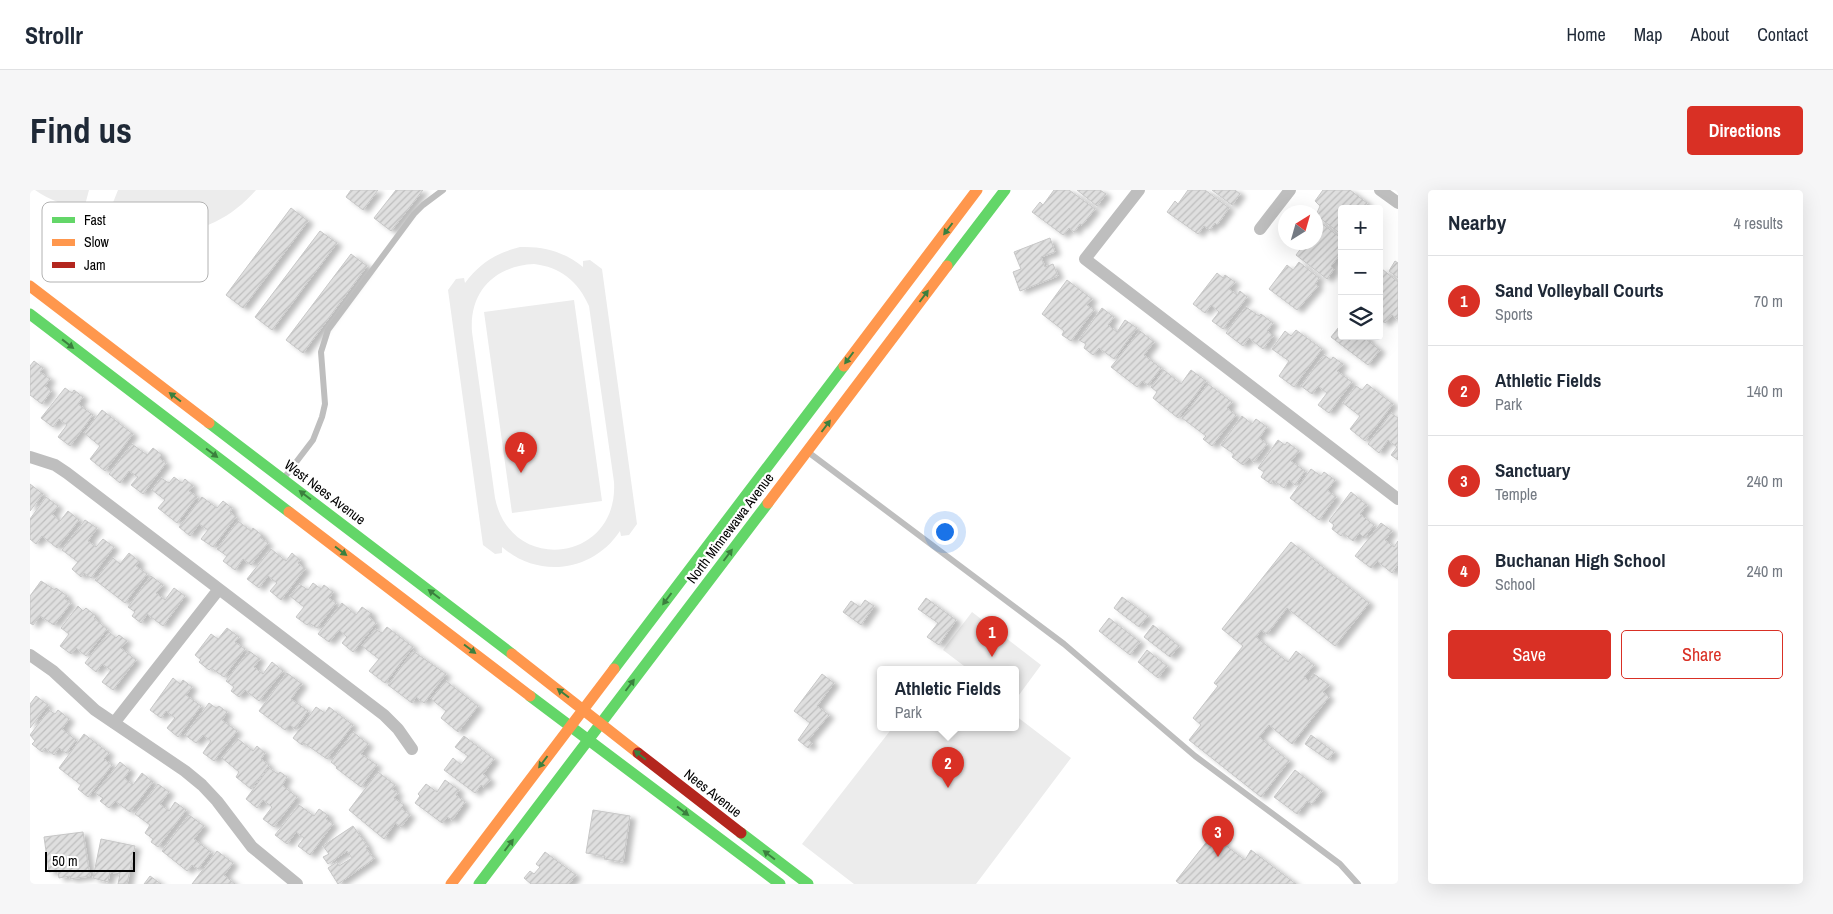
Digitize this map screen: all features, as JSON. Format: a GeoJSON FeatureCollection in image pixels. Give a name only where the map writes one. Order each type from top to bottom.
{"type":"FeatureCollection","features":[{"type":"Feature","properties":{"kind":"main road","name":"North Minnewawa Avenue"},"geometry":{"type":"LineString","coordinates":[[451,884],[977,190]]}},
{"type":"Feature","properties":{"kind":"main road","name":"North Minnewawa Avenue"},"geometry":{"type":"LineString","coordinates":[[479,884],[1005,190]]}},
{"type":"Feature","properties":{"kind":"main road","name":"West Nees Avenue"},"geometry":{"type":"LineString","coordinates":[[30,286],[600,724]]}},
{"type":"Feature","properties":{"kind":"main road"},"geometry":{"type":"LineString","coordinates":[[30,314],[588,740],[780,884]]}},
{"type":"Feature","properties":{"kind":"main road"},"geometry":{"type":"LineString","coordinates":[[93,363],[135,381],[266,480],[275,482],[283,479]]}},
{"type":"Feature","properties":{"kind":"main road"},"geometry":{"type":"LineString","coordinates":[[789,438],[807,451]]}},
{"type":"Feature","properties":{"kind":"main road","name":"Nees Avenue"},"geometry":{"type":"LineString","coordinates":[[600,724],[808,884]]}},
{"type":"Feature","properties":{"kind":"street"},"geometry":{"type":"LineString","coordinates":[[1139,190],[1085,259],[1398,499]]}},
{"type":"Feature","properties":{"kind":"street"},"geometry":{"type":"LineString","coordinates":[[1260,229],[1290,190]]}},
{"type":"Feature","properties":{"kind":"street"},"geometry":{"type":"LineString","coordinates":[[1380,190],[1398,203]]}},
{"type":"Feature","properties":{"kind":"street"},"geometry":{"type":"LineString","coordinates":[[30,457],[48,462],[67,473],[384,715],[412,749]]}},
{"type":"Feature","properties":{"kind":"street"},"geometry":{"type":"LineString","coordinates":[[114,723],[219,589]]}},
{"type":"Feature","properties":{"kind":"street"},"geometry":{"type":"LineString","coordinates":[[30,654],[114,723],[185,771],[216,801],[252,847],[297,884]]}},
{"type":"Feature","properties":{"kind":"lane"},"geometry":{"type":"LineString","coordinates":[[283,479],[313,440],[319,427],[325,404],[321,352],[328,330],[414,214],[423,204],[443,190]]}},
{"type":"Feature","properties":{"kind":"lane"},"geometry":{"type":"LineString","coordinates":[[807,451],[1064,644],[1196,756],[1340,864],[1358,884]]}},
{"type":"Feature","properties":{"kind":"shaded area"},"geometry":{"type":"Polygon","coordinates":[[[35,190],[89,190],[86,202],[58,202],[35,190]]]}},
{"type":"Feature","properties":{"kind":"shaded area"},"geometry":{"type":"Polygon","coordinates":[[[118,190],[256,190],[241,205],[208,225],[208,202],[113,202],[118,190]]]}},
{"type":"Feature","properties":{"kind":"shaded area"},"geometry":{"type":"Polygon","coordinates":[[[520,247],[546,249],[569,257],[583,267],[583,261],[590,260],[602,269],[637,524],[629,535],[621,536],[620,531],[609,545],[580,563],[548,567],[532,564],[516,557],[502,547],[502,553],[495,554],[483,545],[448,290],[456,279],[464,278],[465,283],[483,264],[511,249],[520,247]],[[534,264],[507,270],[487,284],[480,293],[475,305],[472,318],[472,332],[495,498],[505,523],[521,540],[541,548],[562,549],[583,543],[600,529],[611,509],[614,482],[589,306],[585,297],[574,283],[560,272],[534,264]]]}},
{"type":"Feature","properties":{"kind":"shaded area"},"geometry":{"type":"Polygon","coordinates":[[[574,300],[602,501],[512,513],[484,312],[574,300]]]}},
{"type":"Feature","properties":{"kind":"shaded area"},"geometry":{"type":"Polygon","coordinates":[[[972,612],[1041,665],[1019,695],[1019,666],[964,666],[943,650],[972,612]]]}},
{"type":"Feature","properties":{"kind":"shaded area"},"geometry":{"type":"Polygon","coordinates":[[[1019,718],[1071,758],[976,884],[854,884],[802,844],[890,731],[1019,731],[1019,718]]]}},
{"type":"Feature","properties":{"kind":"building"},"geometry":{"type":"Polygon","coordinates":[[[351,190],[378,190],[363,210],[346,197],[351,190]]]}},
{"type":"Feature","properties":{"kind":"building"},"geometry":{"type":"Polygon","coordinates":[[[396,190],[423,190],[391,231],[374,218],[396,190]]]}},
{"type":"Feature","properties":{"kind":"building"},"geometry":{"type":"Polygon","coordinates":[[[1054,190],[1069,190],[1095,209],[1074,232],[1069,228],[1063,235],[1032,212],[1040,202],[1043,205],[1054,190]]]}},
{"type":"Feature","properties":{"kind":"building"},"geometry":{"type":"Polygon","coordinates":[[[1077,190],[1100,190],[1106,194],[1097,206],[1077,190]]]}},
{"type":"Feature","properties":{"kind":"building"},"geometry":{"type":"Polygon","coordinates":[[[1188,190],[1205,190],[1229,208],[1217,225],[1215,223],[1210,230],[1204,226],[1198,234],[1167,212],[1175,201],[1178,204],[1188,190]]]}},
{"type":"Feature","properties":{"kind":"building"},"geometry":{"type":"Polygon","coordinates":[[[1212,190],[1235,190],[1240,194],[1232,205],[1212,190]]]}},
{"type":"Feature","properties":{"kind":"building"},"geometry":{"type":"Polygon","coordinates":[[[1323,190],[1350,190],[1367,203],[1365,205],[1338,205],[1338,232],[1323,220],[1323,205],[1319,205],[1315,201],[1323,190]]]}},
{"type":"Feature","properties":{"kind":"building"},"geometry":{"type":"Polygon","coordinates":[[[291,208],[308,221],[243,308],[226,295],[291,208]]]}},
{"type":"Feature","properties":{"kind":"building"},"geometry":{"type":"Polygon","coordinates":[[[1323,224],[1338,236],[1338,257],[1331,266],[1334,269],[1327,279],[1296,255],[1300,250],[1323,250],[1323,224]]]}},
{"type":"Feature","properties":{"kind":"building"},"geometry":{"type":"Polygon","coordinates":[[[320,231],[337,243],[272,330],[255,317],[320,231]]]}},
{"type":"Feature","properties":{"kind":"building"},"geometry":{"type":"Polygon","coordinates":[[[1050,238],[1055,252],[1041,257],[1045,267],[1053,264],[1058,276],[1020,291],[1013,272],[1021,269],[1014,252],[1050,238]]]}},
{"type":"Feature","properties":{"kind":"building"},"geometry":{"type":"Polygon","coordinates":[[[351,254],[367,266],[303,353],[286,340],[351,254]]]}},
{"type":"Feature","properties":{"kind":"building"},"geometry":{"type":"Polygon","coordinates":[[[1395,261],[1398,263],[1398,278],[1389,271],[1395,261]]]}},
{"type":"Feature","properties":{"kind":"building"},"geometry":{"type":"Polygon","coordinates":[[[1299,262],[1319,278],[1315,284],[1318,286],[1297,310],[1269,289],[1287,265],[1293,270],[1299,262]]]}},
{"type":"Feature","properties":{"kind":"building"},"geometry":{"type":"Polygon","coordinates":[[[1383,270],[1398,282],[1398,317],[1397,319],[1392,315],[1385,323],[1383,322],[1383,270]]]}},
{"type":"Feature","properties":{"kind":"building"},"geometry":{"type":"Polygon","coordinates":[[[1217,273],[1223,278],[1225,275],[1235,282],[1229,289],[1237,295],[1240,291],[1247,297],[1223,329],[1212,321],[1219,312],[1211,305],[1205,313],[1193,304],[1217,273]]]}},
{"type":"Feature","properties":{"kind":"building"},"geometry":{"type":"Polygon","coordinates":[[[1067,280],[1092,299],[1087,305],[1094,310],[1071,341],[1062,335],[1064,331],[1042,314],[1067,280]]]}},
{"type":"Feature","properties":{"kind":"building"},"geometry":{"type":"Polygon","coordinates":[[[1246,307],[1259,316],[1261,314],[1273,323],[1267,331],[1273,336],[1263,349],[1249,338],[1243,346],[1226,333],[1246,307]]]}},
{"type":"Feature","properties":{"kind":"building"},"geometry":{"type":"Polygon","coordinates":[[[1102,308],[1114,317],[1108,325],[1117,332],[1125,320],[1137,328],[1114,359],[1099,348],[1093,355],[1084,348],[1086,344],[1079,340],[1102,308]]]}},
{"type":"Feature","properties":{"kind":"building"},"geometry":{"type":"Polygon","coordinates":[[[1338,328],[1338,340],[1367,340],[1380,350],[1368,365],[1331,337],[1338,328]]]}},
{"type":"Feature","properties":{"kind":"building"},"geometry":{"type":"Polygon","coordinates":[[[1296,330],[1322,349],[1294,387],[1279,376],[1289,361],[1272,349],[1285,331],[1291,336],[1296,330]]]}},
{"type":"Feature","properties":{"kind":"building"},"geometry":{"type":"Polygon","coordinates":[[[1140,331],[1154,342],[1144,355],[1161,368],[1148,385],[1142,381],[1137,387],[1111,367],[1140,331]]]}},
{"type":"Feature","properties":{"kind":"building"},"geometry":{"type":"Polygon","coordinates":[[[1324,355],[1331,360],[1333,357],[1343,364],[1337,371],[1352,382],[1329,413],[1318,405],[1327,393],[1318,386],[1312,394],[1301,386],[1324,355]]]}},
{"type":"Feature","properties":{"kind":"building"},"geometry":{"type":"Polygon","coordinates":[[[34,361],[43,368],[40,372],[50,379],[45,386],[51,391],[42,404],[30,395],[30,366],[34,361]]]}},
{"type":"Feature","properties":{"kind":"building"},"geometry":{"type":"Polygon","coordinates":[[[1164,370],[1181,384],[1191,370],[1206,381],[1178,418],[1153,398],[1157,392],[1151,387],[1164,370]]]}},
{"type":"Feature","properties":{"kind":"building"},"geometry":{"type":"Polygon","coordinates":[[[1208,384],[1232,402],[1227,408],[1236,415],[1212,446],[1203,439],[1206,436],[1182,418],[1208,384]]]}},
{"type":"Feature","properties":{"kind":"building"},"geometry":{"type":"Polygon","coordinates":[[[1367,384],[1393,404],[1365,441],[1350,429],[1360,416],[1343,403],[1356,386],[1362,390],[1367,384]]]}},
{"type":"Feature","properties":{"kind":"building"},"geometry":{"type":"Polygon","coordinates":[[[65,388],[72,393],[74,390],[83,397],[78,404],[93,415],[70,446],[58,437],[67,425],[59,419],[53,427],[41,418],[65,388]]]}},
{"type":"Feature","properties":{"kind":"building"},"geometry":{"type":"Polygon","coordinates":[[[102,410],[133,434],[105,471],[90,459],[100,446],[84,433],[102,410]]]}},
{"type":"Feature","properties":{"kind":"building"},"geometry":{"type":"Polygon","coordinates":[[[1391,413],[1398,418],[1398,460],[1391,455],[1397,447],[1388,440],[1379,453],[1368,444],[1391,413]]]}},
{"type":"Feature","properties":{"kind":"building"},"geometry":{"type":"Polygon","coordinates":[[[1242,416],[1252,424],[1256,419],[1267,427],[1259,438],[1267,444],[1254,462],[1249,458],[1243,465],[1232,457],[1234,454],[1221,445],[1242,416]]]}},
{"type":"Feature","properties":{"kind":"building"},"geometry":{"type":"Polygon","coordinates":[[[1278,440],[1285,445],[1287,442],[1299,451],[1291,461],[1305,471],[1295,485],[1289,480],[1284,488],[1273,480],[1271,484],[1261,477],[1264,472],[1258,468],[1278,440]]]}},
{"type":"Feature","properties":{"kind":"building"},"geometry":{"type":"Polygon","coordinates":[[[132,444],[147,455],[153,448],[162,455],[159,458],[166,463],[143,494],[131,485],[138,477],[129,471],[120,483],[109,474],[132,444]]]}},
{"type":"Feature","properties":{"kind":"building"},"geometry":{"type":"Polygon","coordinates":[[[1311,469],[1321,476],[1324,472],[1335,480],[1327,490],[1336,497],[1319,520],[1290,498],[1311,469]]]}},
{"type":"Feature","properties":{"kind":"building"},"geometry":{"type":"Polygon","coordinates":[[[174,477],[182,483],[185,479],[193,486],[189,491],[197,497],[177,523],[158,508],[165,500],[152,490],[161,478],[169,483],[174,477]]]}},
{"type":"Feature","properties":{"kind":"building"},"geometry":{"type":"Polygon","coordinates":[[[30,484],[43,494],[30,511],[30,484]]]}},
{"type":"Feature","properties":{"kind":"building"},"geometry":{"type":"Polygon","coordinates":[[[1351,492],[1367,505],[1360,514],[1374,525],[1364,538],[1359,533],[1353,541],[1343,533],[1341,536],[1332,529],[1334,525],[1329,521],[1351,492]]]}},
{"type":"Feature","properties":{"kind":"building"},"geometry":{"type":"Polygon","coordinates":[[[46,497],[58,506],[52,514],[60,521],[68,511],[79,520],[57,548],[42,536],[36,544],[30,539],[30,519],[46,497]]]}},
{"type":"Feature","properties":{"kind":"building"},"geometry":{"type":"Polygon","coordinates":[[[202,497],[217,508],[223,501],[232,508],[230,512],[236,517],[213,547],[201,539],[208,530],[199,524],[190,536],[179,527],[202,497]]]}},
{"type":"Feature","properties":{"kind":"building"},"geometry":{"type":"Polygon","coordinates":[[[85,520],[97,528],[88,541],[96,547],[103,539],[114,547],[91,578],[84,573],[81,577],[72,569],[78,562],[62,550],[85,520]]]}},
{"type":"Feature","properties":{"kind":"building"},"geometry":{"type":"Polygon","coordinates":[[[238,521],[251,531],[253,528],[268,543],[251,565],[243,559],[235,570],[223,561],[227,556],[217,549],[238,521]]]}},
{"type":"Feature","properties":{"kind":"building"},"geometry":{"type":"Polygon","coordinates":[[[1381,523],[1392,531],[1385,540],[1394,547],[1398,541],[1398,564],[1392,573],[1377,561],[1371,568],[1355,556],[1381,523]]]}},
{"type":"Feature","properties":{"kind":"building"},"geometry":{"type":"Polygon","coordinates":[[[1291,542],[1369,603],[1335,646],[1287,608],[1267,634],[1261,630],[1256,637],[1288,662],[1296,651],[1314,665],[1304,677],[1309,681],[1314,674],[1329,685],[1323,692],[1329,697],[1292,744],[1269,725],[1259,737],[1289,761],[1261,797],[1189,740],[1201,725],[1193,718],[1218,686],[1214,683],[1243,646],[1222,629],[1291,542]]]}},
{"type":"Feature","properties":{"kind":"building"},"geometry":{"type":"Polygon","coordinates":[[[271,549],[286,561],[292,553],[300,560],[298,563],[305,569],[281,600],[270,591],[277,583],[268,576],[259,588],[247,579],[271,549]]]}},
{"type":"Feature","properties":{"kind":"building"},"geometry":{"type":"Polygon","coordinates":[[[129,553],[140,562],[136,566],[147,574],[125,603],[95,580],[113,558],[120,564],[129,553]]]}},
{"type":"Feature","properties":{"kind":"building"},"geometry":{"type":"Polygon","coordinates":[[[151,576],[163,585],[156,593],[165,600],[174,588],[185,596],[163,626],[147,614],[141,623],[132,616],[135,612],[128,607],[151,576]]]}},
{"type":"Feature","properties":{"kind":"building"},"geometry":{"type":"Polygon","coordinates":[[[41,581],[67,596],[65,599],[71,603],[54,625],[40,616],[33,625],[30,623],[30,596],[41,581]]]}},
{"type":"Feature","properties":{"kind":"building"},"geometry":{"type":"Polygon","coordinates":[[[313,583],[321,589],[324,585],[333,592],[329,598],[336,603],[317,628],[309,623],[307,625],[296,617],[304,607],[290,596],[299,584],[308,590],[313,583]]]}},
{"type":"Feature","properties":{"kind":"building"},"geometry":{"type":"Polygon","coordinates":[[[1122,597],[1148,616],[1139,627],[1114,608],[1122,597]]]}},
{"type":"Feature","properties":{"kind":"building"},"geometry":{"type":"Polygon","coordinates":[[[926,598],[956,620],[939,645],[927,637],[938,623],[918,609],[926,598]]]}},
{"type":"Feature","properties":{"kind":"building"},"geometry":{"type":"Polygon","coordinates":[[[865,600],[874,606],[861,625],[843,612],[851,601],[860,607],[865,600]]]}},
{"type":"Feature","properties":{"kind":"building"},"geometry":{"type":"Polygon","coordinates":[[[342,603],[356,615],[362,607],[372,614],[369,617],[376,623],[353,652],[342,643],[347,637],[339,630],[329,642],[318,634],[342,603]]]}},
{"type":"Feature","properties":{"kind":"building"},"geometry":{"type":"Polygon","coordinates":[[[78,606],[83,611],[86,608],[107,629],[86,656],[76,648],[71,654],[60,646],[69,634],[61,628],[78,606]]]}},
{"type":"Feature","properties":{"kind":"building"},"geometry":{"type":"Polygon","coordinates":[[[1109,618],[1140,642],[1130,655],[1099,631],[1109,618]]]}},
{"type":"Feature","properties":{"kind":"building"},"geometry":{"type":"Polygon","coordinates":[[[1153,625],[1179,646],[1170,657],[1144,637],[1153,625]]]}},
{"type":"Feature","properties":{"kind":"building"},"geometry":{"type":"Polygon","coordinates":[[[387,627],[413,647],[385,683],[369,671],[379,659],[362,646],[375,629],[382,633],[387,627]]]}},
{"type":"Feature","properties":{"kind":"building"},"geometry":{"type":"Polygon","coordinates":[[[227,628],[239,637],[235,642],[245,649],[224,677],[211,668],[209,670],[199,662],[201,660],[195,655],[211,634],[218,639],[227,628]]]}},
{"type":"Feature","properties":{"kind":"building"},"geometry":{"type":"Polygon","coordinates":[[[109,632],[116,638],[119,635],[127,641],[121,648],[136,660],[113,690],[102,682],[111,670],[102,664],[96,672],[85,663],[109,632]]]}},
{"type":"Feature","properties":{"kind":"building"},"geometry":{"type":"Polygon","coordinates":[[[1147,650],[1167,666],[1158,678],[1138,662],[1147,650]]]}},
{"type":"Feature","properties":{"kind":"building"},"geometry":{"type":"Polygon","coordinates":[[[249,651],[260,659],[254,667],[263,674],[272,662],[283,671],[259,701],[245,690],[239,697],[231,691],[234,687],[226,681],[249,651]]]}},
{"type":"Feature","properties":{"kind":"building"},"geometry":{"type":"Polygon","coordinates":[[[413,651],[446,674],[424,703],[416,697],[412,703],[388,685],[413,651]]]}},
{"type":"Feature","properties":{"kind":"building"},"geometry":{"type":"Polygon","coordinates":[[[287,673],[302,684],[291,699],[308,711],[295,729],[290,725],[285,730],[259,711],[287,673]]]}},
{"type":"Feature","properties":{"kind":"building"},"geometry":{"type":"Polygon","coordinates":[[[822,674],[834,683],[817,706],[829,715],[808,740],[812,743],[808,748],[798,740],[810,723],[794,711],[822,674]]]}},
{"type":"Feature","properties":{"kind":"building"},"geometry":{"type":"Polygon","coordinates":[[[173,678],[180,684],[183,680],[192,687],[186,695],[201,706],[178,737],[167,728],[175,718],[166,711],[161,718],[150,710],[173,678]]]}},
{"type":"Feature","properties":{"kind":"building"},"geometry":{"type":"Polygon","coordinates":[[[446,681],[478,706],[458,732],[441,718],[446,711],[431,699],[446,681]]]}},
{"type":"Feature","properties":{"kind":"building"},"geometry":{"type":"Polygon","coordinates":[[[36,696],[48,705],[30,728],[30,704],[36,696]]]}},
{"type":"Feature","properties":{"kind":"building"},"geometry":{"type":"Polygon","coordinates":[[[209,703],[216,708],[219,706],[227,712],[222,720],[237,731],[214,761],[203,753],[211,741],[203,735],[196,743],[185,735],[209,703]]]}},
{"type":"Feature","properties":{"kind":"building"},"geometry":{"type":"Polygon","coordinates":[[[316,707],[325,713],[329,707],[353,725],[327,759],[304,743],[302,745],[293,738],[316,707]]]}},
{"type":"Feature","properties":{"kind":"building"},"geometry":{"type":"Polygon","coordinates":[[[49,710],[55,714],[58,710],[69,719],[62,729],[76,740],[66,753],[59,748],[54,755],[45,748],[42,752],[32,744],[35,741],[30,735],[49,710]]]}},
{"type":"Feature","properties":{"kind":"building"},"geometry":{"type":"Polygon","coordinates":[[[353,732],[368,744],[361,754],[377,765],[361,787],[331,762],[353,732]]]}},
{"type":"Feature","properties":{"kind":"building"},"geometry":{"type":"Polygon","coordinates":[[[84,734],[109,753],[104,759],[112,765],[88,797],[78,789],[81,785],[59,768],[84,734]]]}},
{"type":"Feature","properties":{"kind":"building"},"geometry":{"type":"Polygon","coordinates":[[[1311,735],[1334,752],[1328,760],[1305,744],[1311,735]]]}},
{"type":"Feature","properties":{"kind":"building"},"geometry":{"type":"Polygon","coordinates":[[[464,736],[494,759],[483,774],[490,780],[484,787],[481,785],[475,793],[444,770],[453,758],[461,765],[468,756],[455,747],[464,736]]]}},
{"type":"Feature","properties":{"kind":"building"},"geometry":{"type":"Polygon","coordinates":[[[238,739],[253,751],[257,746],[265,753],[261,759],[269,765],[251,789],[236,777],[239,772],[222,758],[238,739]]]}},
{"type":"Feature","properties":{"kind":"building"},"geometry":{"type":"Polygon","coordinates":[[[120,762],[130,770],[124,778],[133,785],[142,773],[153,782],[130,812],[115,801],[109,808],[100,801],[103,798],[95,793],[120,762]]]}},
{"type":"Feature","properties":{"kind":"building"},"geometry":{"type":"Polygon","coordinates":[[[269,768],[287,777],[282,785],[297,797],[274,827],[263,819],[272,807],[263,800],[257,808],[246,799],[269,768]]]}},
{"type":"Feature","properties":{"kind":"building"},"geometry":{"type":"Polygon","coordinates":[[[1295,770],[1322,791],[1312,804],[1307,801],[1297,814],[1274,797],[1295,770]]]}},
{"type":"Feature","properties":{"kind":"building"},"geometry":{"type":"Polygon","coordinates":[[[378,772],[395,785],[392,789],[398,793],[394,798],[404,805],[401,808],[410,815],[401,827],[395,823],[384,839],[349,810],[378,772]]]}},
{"type":"Feature","properties":{"kind":"building"},"geometry":{"type":"Polygon","coordinates":[[[445,780],[459,790],[456,795],[465,802],[452,820],[447,817],[442,823],[415,803],[420,796],[418,794],[426,784],[437,792],[445,780]]]}},
{"type":"Feature","properties":{"kind":"building"},"geometry":{"type":"Polygon","coordinates":[[[158,784],[169,792],[160,804],[169,811],[175,802],[186,810],[158,847],[151,842],[153,839],[145,833],[150,825],[135,814],[158,784]]]}},
{"type":"Feature","properties":{"kind":"building"},"geometry":{"type":"Polygon","coordinates":[[[299,805],[314,816],[319,809],[329,816],[326,819],[333,824],[310,855],[298,846],[304,838],[296,832],[287,844],[275,835],[299,805]]]}},
{"type":"Feature","properties":{"kind":"building"},"geometry":{"type":"Polygon","coordinates":[[[593,810],[630,816],[623,862],[604,859],[605,856],[586,853],[593,810]]]}},
{"type":"Feature","properties":{"kind":"building"},"geometry":{"type":"Polygon","coordinates":[[[189,815],[204,826],[194,839],[211,852],[198,869],[192,865],[187,871],[162,851],[189,815]]]}},
{"type":"Feature","properties":{"kind":"building"},"geometry":{"type":"Polygon","coordinates":[[[353,826],[374,859],[338,884],[328,868],[337,862],[339,866],[352,858],[347,851],[328,864],[323,857],[329,854],[323,846],[353,826]]]}},
{"type":"Feature","properties":{"kind":"building"},"geometry":{"type":"Polygon","coordinates":[[[83,832],[90,876],[70,879],[70,876],[59,878],[58,871],[49,872],[44,837],[83,832]]]}},
{"type":"Feature","properties":{"kind":"building"},"geometry":{"type":"Polygon","coordinates":[[[1212,835],[1245,860],[1251,850],[1296,884],[1180,884],[1176,881],[1212,835]]]}},
{"type":"Feature","properties":{"kind":"building"},"geometry":{"type":"Polygon","coordinates":[[[101,839],[135,846],[127,884],[118,884],[120,874],[110,872],[108,882],[93,878],[101,839]]]}},
{"type":"Feature","properties":{"kind":"building"},"geometry":{"type":"Polygon","coordinates":[[[217,851],[233,863],[224,875],[235,884],[192,884],[217,851]]]}},
{"type":"Feature","properties":{"kind":"building"},"geometry":{"type":"Polygon","coordinates":[[[545,852],[576,875],[569,884],[531,884],[524,878],[530,871],[534,874],[540,867],[536,864],[545,852]]]}},
{"type":"Feature","properties":{"kind":"building"},"geometry":{"type":"Polygon","coordinates":[[[150,876],[161,884],[144,884],[150,876]]]}},
{"type":"Feature","properties":{"kind":"traffic: fast"},"geometry":{"type":"LineString","coordinates":[[947,266],[1005,190]]}},
{"type":"Feature","properties":{"kind":"traffic: fast"},"geometry":{"type":"LineString","coordinates":[[30,314],[289,512]]}},
{"type":"Feature","properties":{"kind":"traffic: fast"},"geometry":{"type":"LineString","coordinates":[[614,669],[844,366]]}},
{"type":"Feature","properties":{"kind":"traffic: fast"},"geometry":{"type":"LineString","coordinates":[[209,423],[512,654]]}},
{"type":"Feature","properties":{"kind":"traffic: fast"},"geometry":{"type":"LineString","coordinates":[[479,884],[768,503]]}},
{"type":"Feature","properties":{"kind":"traffic: fast"},"geometry":{"type":"LineString","coordinates":[[530,696],[780,884]]}},
{"type":"Feature","properties":{"kind":"traffic: fast"},"geometry":{"type":"LineString","coordinates":[[741,833],[808,884]]}},
{"type":"Feature","properties":{"kind":"traffic: slow"},"geometry":{"type":"LineString","coordinates":[[844,366],[977,190]]}},
{"type":"Feature","properties":{"kind":"traffic: slow"},"geometry":{"type":"LineString","coordinates":[[768,503],[947,266]]}},
{"type":"Feature","properties":{"kind":"traffic: slow"},"geometry":{"type":"LineString","coordinates":[[30,286],[209,423]]}},
{"type":"Feature","properties":{"kind":"traffic: slow"},"geometry":{"type":"LineString","coordinates":[[289,512],[530,696]]}},
{"type":"Feature","properties":{"kind":"traffic: slow"},"geometry":{"type":"LineString","coordinates":[[512,654],[638,753]]}},
{"type":"Feature","properties":{"kind":"traffic: slow"},"geometry":{"type":"LineString","coordinates":[[451,884],[614,669]]}},
{"type":"Feature","properties":{"kind":"traffic: jam"},"geometry":{"type":"LineString","coordinates":[[638,753],[741,833]]}},
{"type":"Feature","properties":{"kind":"place","name":"Buchanan High School"},"geometry":{"type":"Point","coordinates":[521,473]}},
{"type":"Feature","properties":{"kind":"place","name":"Sand Volleyball Courts"},"geometry":{"type":"Point","coordinates":[992,657]}},
{"type":"Feature","properties":{"kind":"place","name":"Athletic Fields"},"geometry":{"type":"Point","coordinates":[948,788]}},
{"type":"Feature","properties":{"kind":"place","name":"Sanctuary"},"geometry":{"type":"Point","coordinates":[1218,857]}}]}
